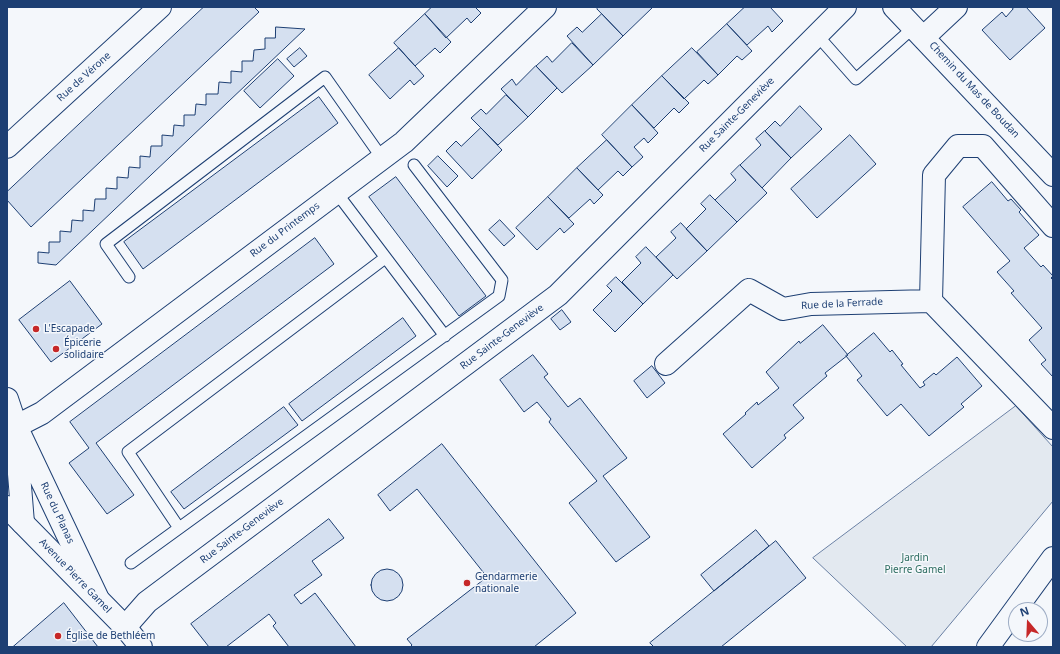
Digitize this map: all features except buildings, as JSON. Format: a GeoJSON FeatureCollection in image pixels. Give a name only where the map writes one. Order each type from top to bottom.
{"type":"FeatureCollection","features":[{"type":"Feature","properties":{"kind":"street","name":"Rue de Vérone"},"geometry":{"type":"LineString","coordinates":[[7,147],[160,7]]}},
{"type":"Feature","properties":{"kind":"street","name":"Rue du Printemps"},"geometry":{"type":"LineString","coordinates":[[11,429],[42,413],[404,142],[545,7]]}},
{"type":"Feature","properties":{"kind":"street","name":"Rue Sainte-Geneviève"},"geometry":{"type":"LineString","coordinates":[[125,627],[147,602],[558,295],[845,7]]}},
{"type":"Feature","properties":{"kind":"street","name":"Chemin du Mas de Boudan"},"geometry":{"type":"LineString","coordinates":[[894,7],[1053,175]]}},
{"type":"Feature","properties":{"kind":"street"},"geometry":{"type":"LineString","coordinates":[[919,32],[956,7]]}},
{"type":"Feature","properties":{"kind":"street"},"geometry":{"type":"LineString","coordinates":[[1053,226],[983,146],[958,146],[934,175],[931,301],[1053,428]]}},
{"type":"Feature","properties":{"kind":"street","name":"Rue de la Ferrade"},"geometry":{"type":"LineString","coordinates":[[666,364],[748,290],[783,309],[811,304],[931,301]]}},
{"type":"Feature","properties":{"kind":"street","name":"Rue du Planas"},"geometry":{"type":"LineString","coordinates":[[7,399],[23,523]]}},
{"type":"Feature","properties":{"kind":"street","name":"Rue du Planas"},"geometry":{"type":"LineString","coordinates":[[11,429],[99,600]]}},
{"type":"Feature","properties":{"kind":"street","name":"Avenue Pierre Gamel"},"geometry":{"type":"LineString","coordinates":[[7,507],[125,627],[141,647]]}},
{"type":"Feature","properties":{"kind":"street"},"geometry":{"type":"LineString","coordinates":[[988,647],[1053,558]]}},
{"type":"Feature","properties":{"kind":"lane"},"geometry":{"type":"LineString","coordinates":[[817,35],[856,79],[919,32]]}},
{"type":"Feature","properties":{"kind":"lane"},"geometry":{"type":"LineString","coordinates":[[129,277],[106,244],[325,77],[382,158]]}},
{"type":"Feature","properties":{"kind":"lane"},"geometry":{"type":"LineString","coordinates":[[131,563],[500,296],[502,280],[414,165]]}},
{"type":"Feature","properties":{"kind":"lane"},"geometry":{"type":"LineString","coordinates":[[336,192],[445,336]]}},
{"type":"Feature","properties":{"kind":"lane"},"geometry":{"type":"LineString","coordinates":[[180,528],[128,452],[385,258]]}},
{"type":"Feature","properties":{"kind":"green space","name":"Jardin Pierre Gamel"},"geometry":{"type":"Polygon","coordinates":[[[1016,406],[1053,447],[1053,501],[931,647],[907,647],[813,558],[1016,406]]]}},
{"type":"Feature","properties":{"kind":"place","name":"L'Escapade"},"geometry":{"type":"Point","coordinates":[36,329]}},
{"type":"Feature","properties":{"kind":"place","name":"Épicerie solidaire"},"geometry":{"type":"Point","coordinates":[56,349]}},
{"type":"Feature","properties":{"kind":"place","name":"Gendarmerie nationale"},"geometry":{"type":"Point","coordinates":[467,583]}},
{"type":"Feature","properties":{"kind":"place","name":"Église de Bethléem"},"geometry":{"type":"Point","coordinates":[58,636]}}]}
